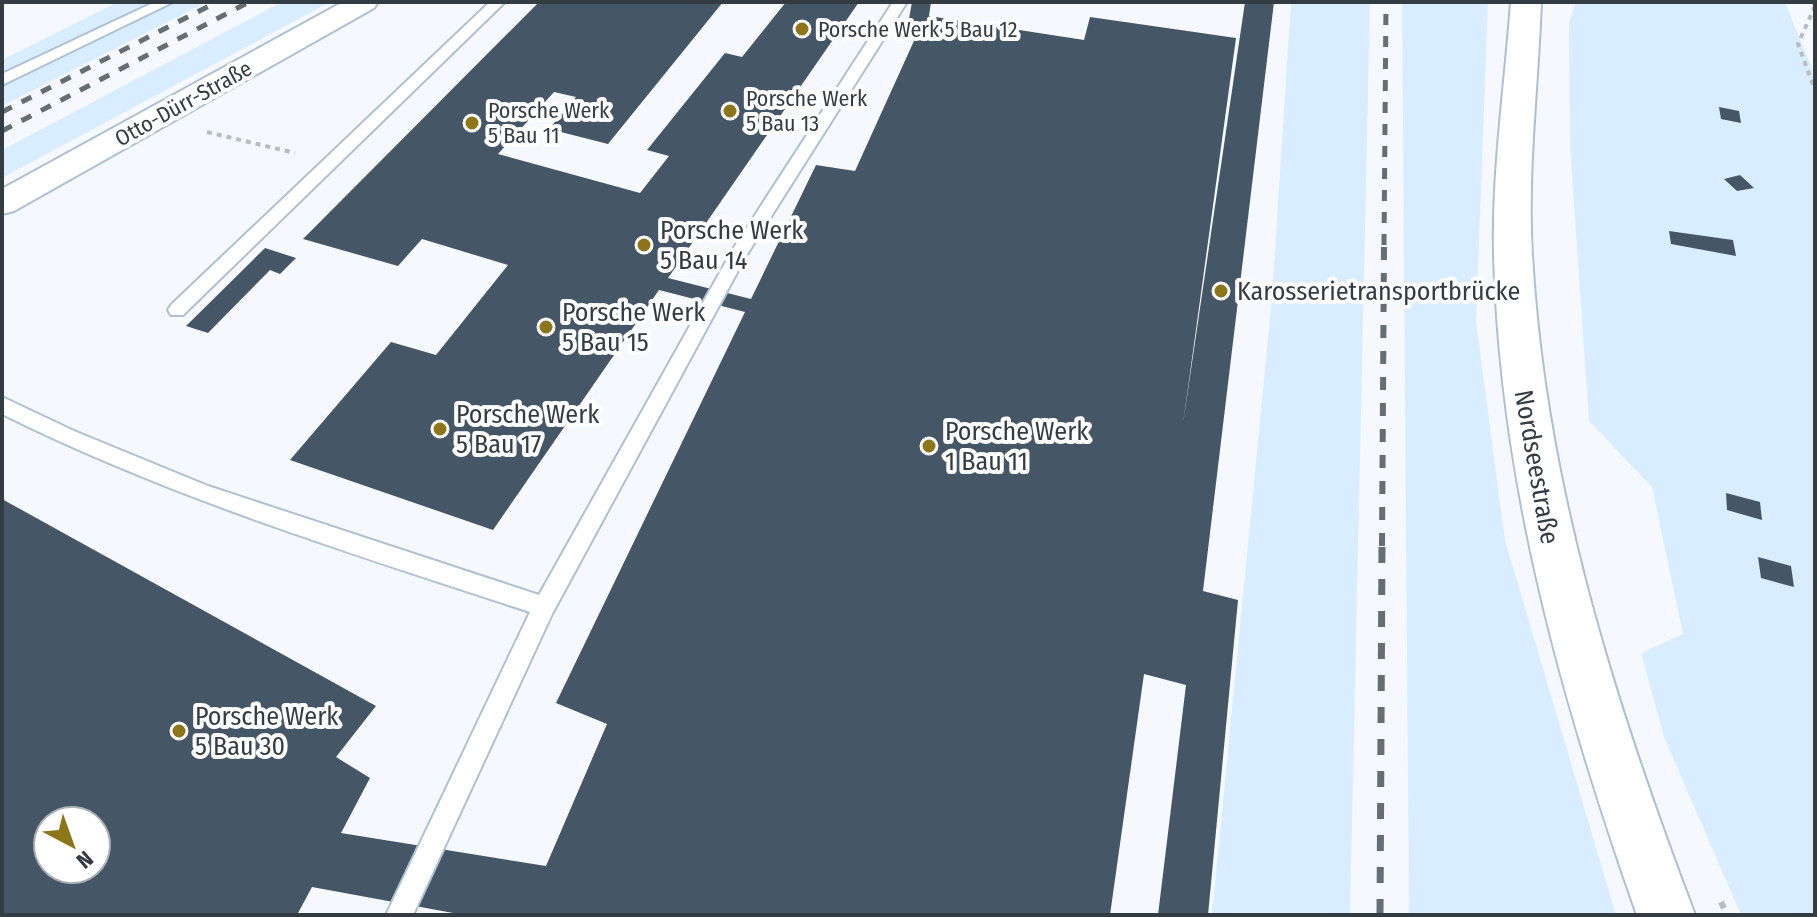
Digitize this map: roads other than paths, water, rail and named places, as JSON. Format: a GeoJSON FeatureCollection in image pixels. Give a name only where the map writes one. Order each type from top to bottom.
{"type":"FeatureCollection","features":[{"type":"Feature","properties":{"kind":"main road","name":"Nordseestraße"},"geometry":{"type":"LineString","coordinates":[[1526,2],[1519,72],[1513,253],[1519,358],[1536,481],[1583,670],[1642,852],[1666,915]]}},
{"type":"Feature","properties":{"kind":"street","name":"Otto-Dürr-Straße"},"geometry":{"type":"LineString","coordinates":[[2,203],[364,2]]}},
{"type":"Feature","properties":{"kind":"lane"},"geometry":{"type":"LineString","coordinates":[[2,80],[166,2]]}},
{"type":"Feature","properties":{"kind":"lane"},"geometry":{"type":"LineString","coordinates":[[177,310],[498,2]]}},
{"type":"Feature","properties":{"kind":"lane"},"geometry":{"type":"LineString","coordinates":[[399,915],[544,607],[739,253],[900,2]]}},
{"type":"Feature","properties":{"kind":"lane"},"geometry":{"type":"LineString","coordinates":[[2,405],[52,432],[161,479],[544,607]]}},
{"type":"Feature","properties":{"kind":"railway"},"geometry":{"type":"LineString","coordinates":[[2,112],[217,2]]}},
{"type":"Feature","properties":{"kind":"railway"},"geometry":{"type":"LineString","coordinates":[[2,131],[249,2]]}},
{"type":"Feature","properties":{"kind":"railway"},"geometry":{"type":"LineString","coordinates":[[1384,245],[1386,2]]}},
{"type":"Feature","properties":{"kind":"railway"},"geometry":{"type":"LineString","coordinates":[[1382,546],[1384,243]]}},
{"type":"Feature","properties":{"kind":"railway"},"geometry":{"type":"LineString","coordinates":[[1380,915],[1382,544]]}},
{"type":"Feature","properties":{"kind":"place","name":"Porsche Werk 5 Bau 12"},"geometry":{"type":"Point","coordinates":[802,29]}},
{"type":"Feature","properties":{"kind":"place","name":"Porsche Werk 5 Bau 13"},"geometry":{"type":"Point","coordinates":[730,111]}},
{"type":"Feature","properties":{"kind":"place","name":"Porsche Werk 5 Bau 11"},"geometry":{"type":"Point","coordinates":[472,123]}},
{"type":"Feature","properties":{"kind":"place","name":"Porsche Werk 5 Bau 14"},"geometry":{"type":"Point","coordinates":[644,245]}},
{"type":"Feature","properties":{"kind":"place","name":"Karosserietransportbrücke"},"geometry":{"type":"Point","coordinates":[1221,291]}},
{"type":"Feature","properties":{"kind":"place","name":"Porsche Werk 5 Bau 15"},"geometry":{"type":"Point","coordinates":[546,327]}},
{"type":"Feature","properties":{"kind":"place","name":"Porsche Werk 5 Bau 17"},"geometry":{"type":"Point","coordinates":[440,429]}},
{"type":"Feature","properties":{"kind":"place","name":"Porsche Werk 1 Bau 11"},"geometry":{"type":"Point","coordinates":[929,446]}},
{"type":"Feature","properties":{"kind":"place","name":"Porsche Werk 5 Bau 30"},"geometry":{"type":"Point","coordinates":[179,731]}}]}
